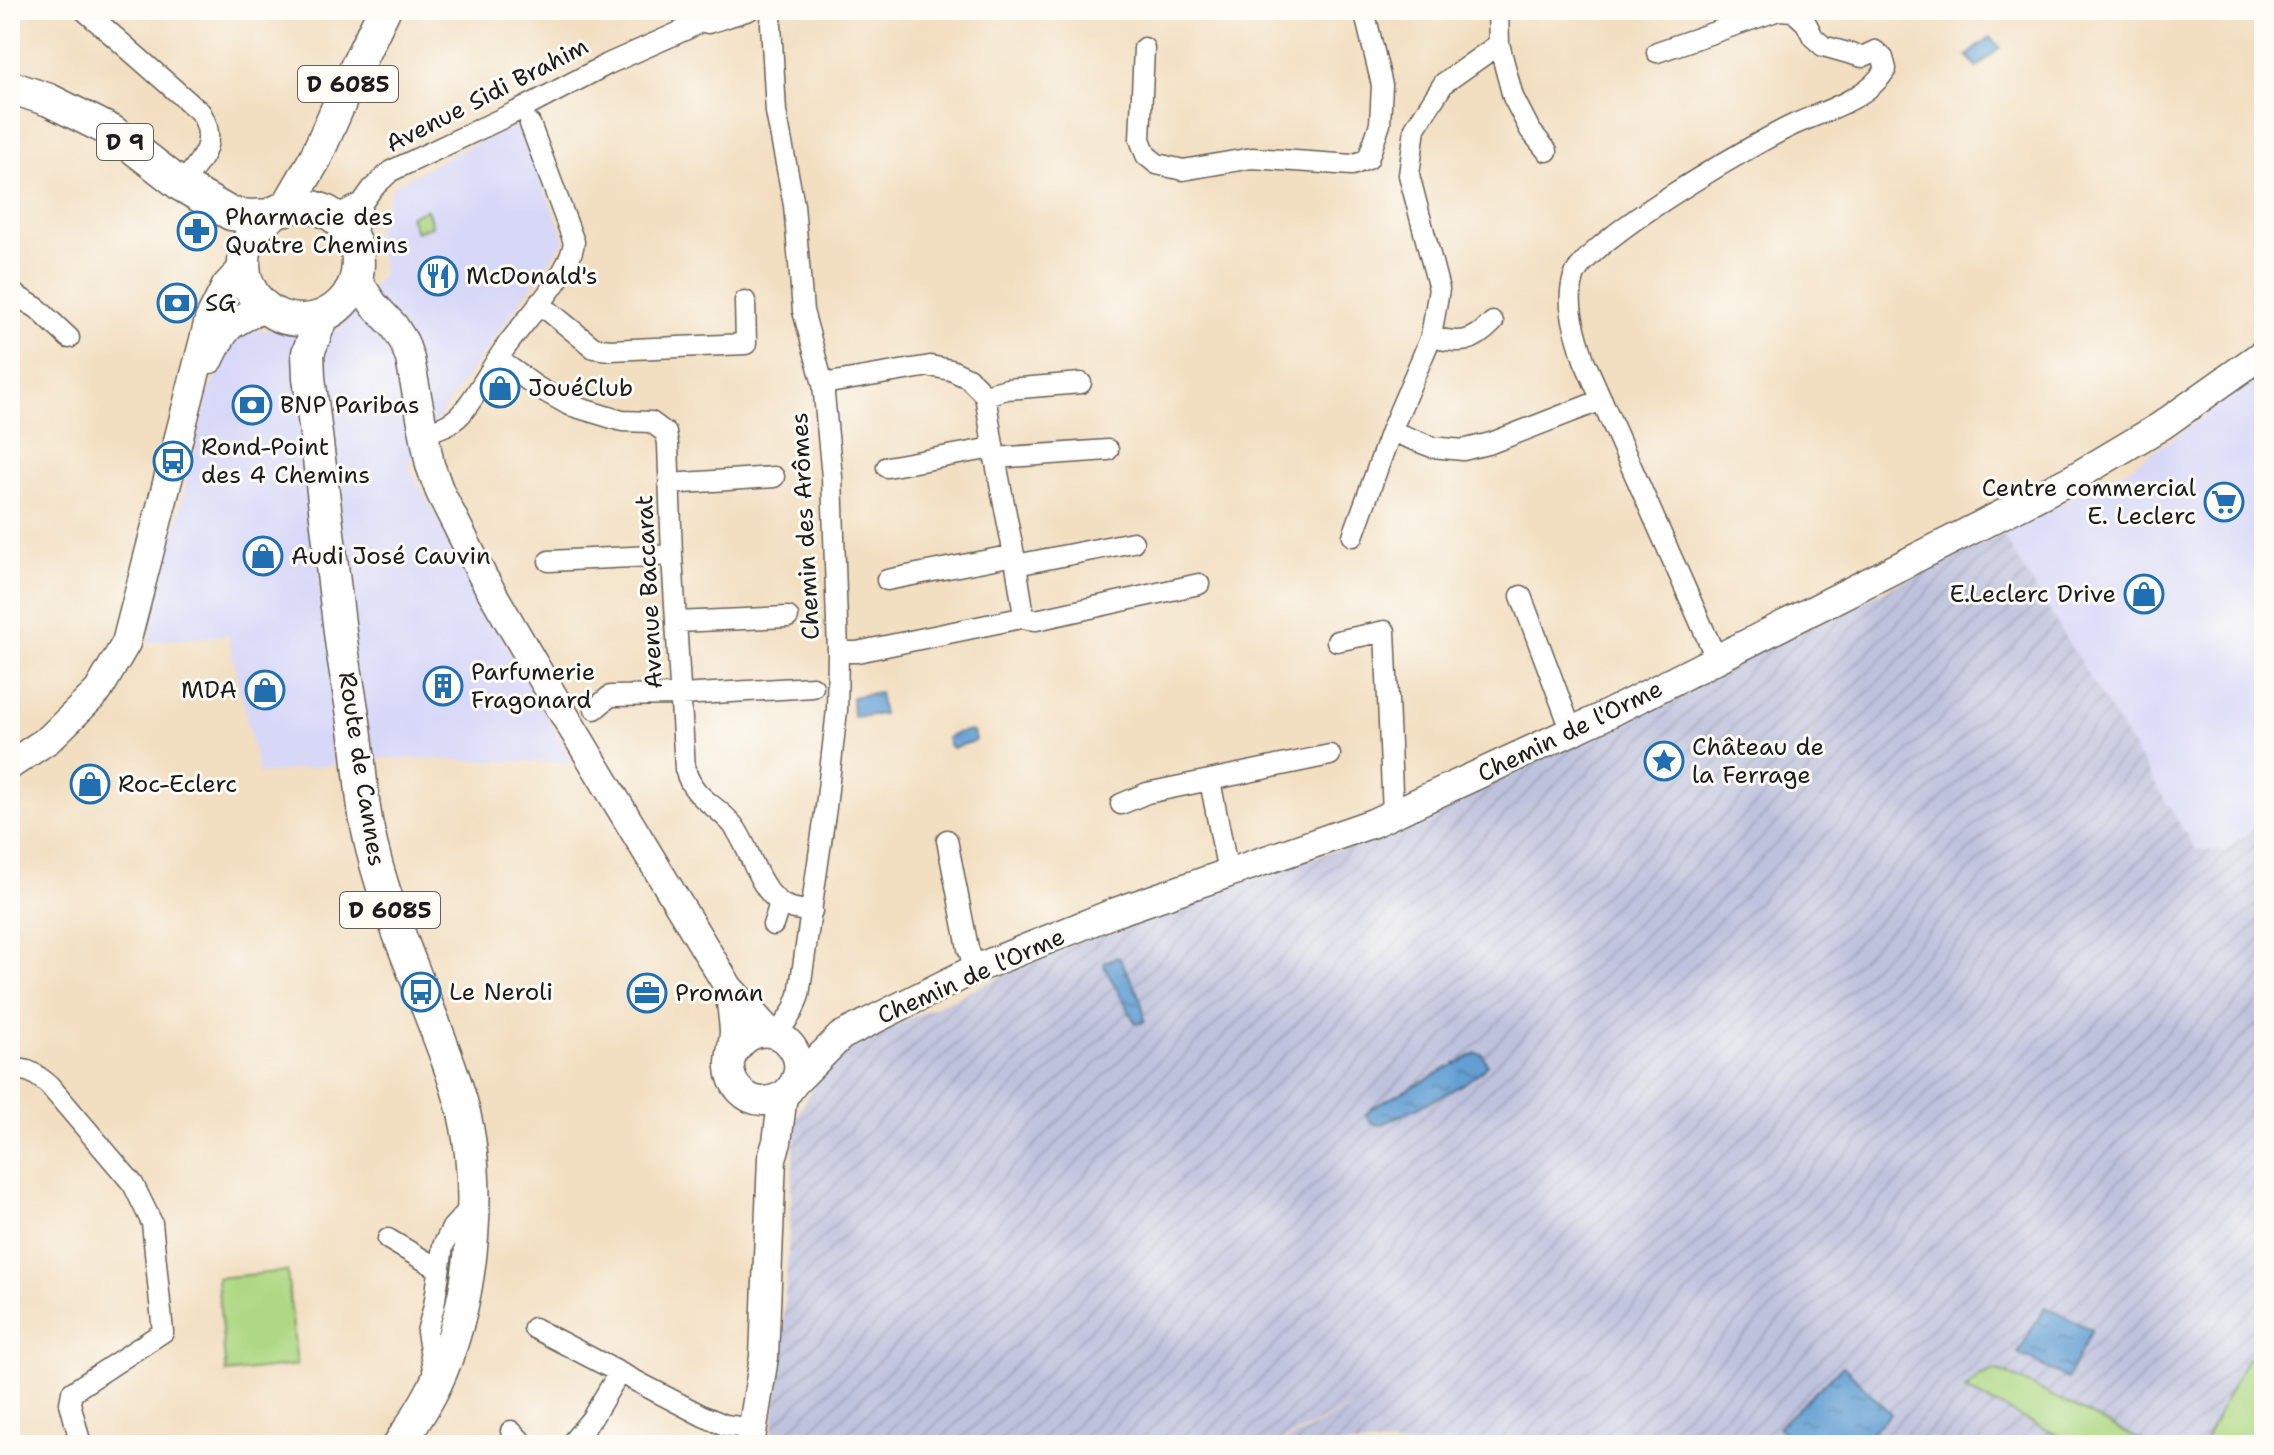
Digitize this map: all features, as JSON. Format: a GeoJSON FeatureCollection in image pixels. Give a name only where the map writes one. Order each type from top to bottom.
{"type":"FeatureCollection","features":[{"type":"Feature","properties":{"kind":"main road","name":"D 6085"},"geometry":{"type":"LineString","coordinates":[[279,212],[315,159],[384,10]]}},
{"type":"Feature","properties":{"kind":"main road","name":"D 9"},"geometry":{"type":"LineString","coordinates":[[10,87],[49,100],[113,132],[181,185],[231,214],[279,212]]}},
{"type":"Feature","properties":{"kind":"main road"},"geometry":{"type":"LineString","coordinates":[[274,312],[296,320],[340,299],[357,254],[354,242],[342,224],[341,211],[315,159]]}},
{"type":"Feature","properties":{"kind":"main road"},"geometry":{"type":"LineString","coordinates":[[246,256],[262,223],[279,212],[306,207],[341,211]]}},
{"type":"Feature","properties":{"kind":"main road"},"geometry":{"type":"LineString","coordinates":[[231,214],[241,229],[248,282],[255,296],[274,312],[308,353]]}},
{"type":"Feature","properties":{"kind":"main road","name":"Route de Cannes"},"geometry":{"type":"LineString","coordinates":[[340,299],[308,353],[309,377],[341,644],[356,735],[362,804],[385,894],[458,1090],[468,1139],[472,1206],[465,1298],[452,1344],[436,1385],[399,1445]]}},
{"type":"Feature","properties":{"kind":"street"},"geometry":{"type":"LineString","coordinates":[[84,10],[201,113],[209,138],[205,152],[181,185]]}},
{"type":"Feature","properties":{"kind":"street","name":"Avenue Sidi Brahim"},"geometry":{"type":"LineString","coordinates":[[341,211],[391,171],[722,10]]}},
{"type":"Feature","properties":{"kind":"street","name":"Avenue Sidi Brahim"},"geometry":{"type":"LineString","coordinates":[[689,28],[749,10]]}},
{"type":"Feature","properties":{"kind":"street","name":"Chemin des Arômes"},"geometry":{"type":"LineString","coordinates":[[772,10],[776,112],[794,205],[803,311],[823,384],[832,477],[838,652],[837,710],[799,995],[778,1036]]}},
{"type":"Feature","properties":{"kind":"street"},"geometry":{"type":"LineString","coordinates":[[1144,48],[1140,139],[1146,155],[1157,164],[1183,170],[1252,158],[1352,165],[1368,159],[1380,124],[1382,85],[1364,10]]}},
{"type":"Feature","properties":{"kind":"street"},"geometry":{"type":"LineString","coordinates":[[1498,10],[1499,44],[1513,97],[1530,130],[1547,151]]}},
{"type":"Feature","properties":{"kind":"street"},"geometry":{"type":"LineString","coordinates":[[1657,52],[1779,10],[1793,11],[1812,17],[1813,37],[1823,46],[1862,57],[1875,51],[1883,58],[1886,69],[1880,79],[1854,98],[1780,131],[1681,188],[1595,250],[1575,273],[1569,296],[1574,328],[1584,360],[1717,660]]}},
{"type":"Feature","properties":{"kind":"street"},"geometry":{"type":"LineString","coordinates":[[1353,536],[1391,431],[1431,337],[1439,289],[1409,175],[1415,128],[1444,83],[1499,44]]}},
{"type":"Feature","properties":{"kind":"street"},"geometry":{"type":"LineString","coordinates":[[423,433],[451,423],[462,413],[572,254],[574,242],[530,124]]}},
{"type":"Feature","properties":{"kind":"street"},"geometry":{"type":"LineString","coordinates":[[10,765],[49,739],[98,691],[126,643],[209,320],[246,256]]}},
{"type":"Feature","properties":{"kind":"street"},"geometry":{"type":"LineString","coordinates":[[10,292],[37,308],[69,338]]}},
{"type":"Feature","properties":{"kind":"street"},"geometry":{"type":"LineString","coordinates":[[340,299],[374,305],[404,342],[430,465],[440,492],[483,577],[729,988],[794,1049],[798,1059],[798,1070],[789,1089],[772,1158],[764,1357],[752,1437],[703,1416],[534,1328]]}},
{"type":"Feature","properties":{"kind":"street"},"geometry":{"type":"LineString","coordinates":[[539,303],[594,348],[610,350],[746,344],[745,301]]}},
{"type":"Feature","properties":{"kind":"street"},"geometry":{"type":"LineString","coordinates":[[187,407],[222,332],[230,324],[274,312]]}},
{"type":"Feature","properties":{"kind":"street"},"geometry":{"type":"LineString","coordinates":[[1431,337],[1457,343],[1480,336],[1493,322]]}},
{"type":"Feature","properties":{"kind":"street","name":"Chemin de l'Orme"},"geometry":{"type":"LineString","coordinates":[[789,1089],[841,1036],[975,969],[1116,912],[1393,814],[1572,732],[1717,660],[2098,465],[2161,426],[2264,353]]}},
{"type":"Feature","properties":{"kind":"street","name":"Avenue Baccarat"},"geometry":{"type":"LineString","coordinates":[[498,359],[569,405],[622,421],[651,422],[666,433],[685,769],[697,795],[719,810],[732,824],[759,874],[780,903]]}},
{"type":"Feature","properties":{"kind":"street"},"geometry":{"type":"LineString","coordinates":[[823,384],[930,366],[951,370],[968,378],[985,395],[1023,609],[1021,618]]}},
{"type":"Feature","properties":{"kind":"street"},"geometry":{"type":"LineString","coordinates":[[985,395],[1007,389],[1081,383]]}},
{"type":"Feature","properties":{"kind":"street"},"geometry":{"type":"LineString","coordinates":[[1391,431],[1432,447],[1463,450],[1491,443],[1602,400]]}},
{"type":"Feature","properties":{"kind":"street"},"geometry":{"type":"LineString","coordinates":[[887,467],[994,453],[1108,450]]}},
{"type":"Feature","properties":{"kind":"street"},"geometry":{"type":"LineString","coordinates":[[669,484],[774,477]]}},
{"type":"Feature","properties":{"kind":"street"},"geometry":{"type":"LineString","coordinates":[[887,580],[1133,542]]}},
{"type":"Feature","properties":{"kind":"street"},"geometry":{"type":"LineString","coordinates":[[549,561],[672,555]]}},
{"type":"Feature","properties":{"kind":"street"},"geometry":{"type":"LineString","coordinates":[[838,652],[857,652],[1021,618],[1036,620],[1199,584]]}},
{"type":"Feature","properties":{"kind":"street"},"geometry":{"type":"LineString","coordinates":[[1521,596],[1572,732]]}},
{"type":"Feature","properties":{"kind":"street"},"geometry":{"type":"LineString","coordinates":[[676,622],[788,617]]}},
{"type":"Feature","properties":{"kind":"street"},"geometry":{"type":"LineString","coordinates":[[1337,641],[1385,631],[1393,814]]}},
{"type":"Feature","properties":{"kind":"street"},"geometry":{"type":"LineString","coordinates":[[595,709],[610,696],[813,687]]}},
{"type":"Feature","properties":{"kind":"street"},"geometry":{"type":"LineString","coordinates":[[1121,804],[1147,793],[1330,755]]}},
{"type":"Feature","properties":{"kind":"street"},"geometry":{"type":"LineString","coordinates":[[1210,781],[1228,872]]}},
{"type":"Feature","properties":{"kind":"street"},"geometry":{"type":"LineString","coordinates":[[947,840],[975,969]]}},
{"type":"Feature","properties":{"kind":"street"},"geometry":{"type":"LineString","coordinates":[[773,925],[780,903],[790,908],[812,911]]}},
{"type":"Feature","properties":{"kind":"street"},"geometry":{"type":"LineString","coordinates":[[729,988],[734,1034],[732,1078],[772,1158]]}},
{"type":"Feature","properties":{"kind":"street"},"geometry":{"type":"LineString","coordinates":[[731,1058],[737,1045],[747,1036],[758,1032],[778,1036]]}},
{"type":"Feature","properties":{"kind":"street","name":"Chemin de l'Orme"},"geometry":{"type":"LineString","coordinates":[[778,1036],[841,1036]]}},
{"type":"Feature","properties":{"kind":"street"},"geometry":{"type":"LineString","coordinates":[[10,1071],[34,1072],[49,1085],[133,1184],[152,1223],[163,1332],[72,1392],[70,1403],[81,1445]]}},
{"type":"Feature","properties":{"kind":"street"},"geometry":{"type":"LineString","coordinates":[[738,1088],[755,1099],[774,1100],[789,1089]]}},
{"type":"Feature","properties":{"kind":"street"},"geometry":{"type":"LineString","coordinates":[[436,1385],[427,1332],[443,1246],[452,1228],[472,1206]]}},
{"type":"Feature","properties":{"kind":"street"},"geometry":{"type":"LineString","coordinates":[[388,1239],[439,1269]]}},
{"type":"Feature","properties":{"kind":"street"},"geometry":{"type":"LineString","coordinates":[[570,1445],[592,1418],[619,1373]]}},
{"type":"Feature","properties":{"kind":"shaded area"},"geometry":{"type":"Polygon","coordinates":[[[518,124],[565,239],[453,396],[408,465],[573,763],[386,758],[259,774],[228,635],[148,642],[208,394],[238,330],[339,329],[383,273],[375,233],[393,186],[518,124]]]}},
{"type":"Feature","properties":{"kind":"shaded area"},"geometry":{"type":"Polygon","coordinates":[[[2264,367],[2264,821],[2223,851],[2195,849],[2002,534],[2126,470],[2190,426],[2264,367]]]}},
{"type":"Feature","properties":{"kind":"shaded area"},"geometry":{"type":"Polygon","coordinates":[[[2002,534],[2195,849],[2224,851],[2264,821],[2264,1445],[1278,1445],[1379,1393],[1272,1445],[771,1445],[782,1346],[796,1117],[817,1081],[846,1047],[1134,917],[1366,840],[2002,534]]]}},
{"type":"Feature","properties":{"kind":"green space","name":"McDonald's"},"geometry":{"type":"Polygon","coordinates":[[[427,209],[432,226],[416,232],[410,216],[427,209]]]}},
{"type":"Feature","properties":{"kind":"green space"},"geometry":{"type":"Polygon","coordinates":[[[287,1271],[297,1365],[226,1373],[217,1278],[287,1271]]]}},
{"type":"Feature","properties":{"kind":"green space"},"geometry":{"type":"Polygon","coordinates":[[[2249,1358],[2264,1371],[2264,1445],[2207,1445],[2205,1440],[2249,1358]]]}},
{"type":"Feature","properties":{"kind":"green space"},"geometry":{"type":"Polygon","coordinates":[[[1995,1371],[2008,1374],[2150,1445],[2077,1445],[1965,1389],[1981,1375],[1995,1371]]]}},
{"type":"Feature","properties":{"kind":"water"},"geometry":{"type":"Polygon","coordinates":[[[1990,37],[2000,48],[1977,68],[1967,56],[1990,37]]]}},
{"type":"Feature","properties":{"kind":"water"},"geometry":{"type":"Polygon","coordinates":[[[879,692],[883,714],[853,717],[852,697],[879,692]]]}},
{"type":"Feature","properties":{"kind":"water"},"geometry":{"type":"Polygon","coordinates":[[[966,731],[973,732],[975,741],[952,748],[949,745],[947,738],[966,731]]]}},
{"type":"Feature","properties":{"kind":"water"},"geometry":{"type":"Polygon","coordinates":[[[1116,957],[1136,990],[1144,1022],[1135,1022],[1104,966],[1105,962],[1116,957]]]}},
{"type":"Feature","properties":{"kind":"water"},"geometry":{"type":"Polygon","coordinates":[[[1476,1053],[1482,1054],[1487,1064],[1468,1081],[1380,1125],[1371,1123],[1366,1114],[1372,1108],[1476,1053]]]}},
{"type":"Feature","properties":{"kind":"water"},"geometry":{"type":"Polygon","coordinates":[[[2045,1307],[2092,1330],[2067,1379],[2018,1353],[2045,1307]]]}},
{"type":"Feature","properties":{"kind":"water"},"geometry":{"type":"Polygon","coordinates":[[[1843,1366],[1891,1414],[1858,1445],[1796,1445],[1778,1427],[1843,1366]]]}},
{"type":"Feature","properties":{"kind":"place","name":"Pharmacie des Quatre Chemins"},"geometry":{"type":"Point","coordinates":[197,231]}},
{"type":"Feature","properties":{"kind":"place","name":"McDonald's"},"geometry":{"type":"Point","coordinates":[438,276]}},
{"type":"Feature","properties":{"kind":"place","name":"SG"},"geometry":{"type":"Point","coordinates":[177,303]}},
{"type":"Feature","properties":{"kind":"place","name":"JouéClub"},"geometry":{"type":"Point","coordinates":[500,388]}},
{"type":"Feature","properties":{"kind":"place","name":"BNP Paribas"},"geometry":{"type":"Point","coordinates":[252,405]}},
{"type":"Feature","properties":{"kind":"place","name":"Rond-Point des 4 Chemins"},"geometry":{"type":"Point","coordinates":[173,461]}},
{"type":"Feature","properties":{"kind":"place","name":"Centre commercial E. Leclerc"},"geometry":{"type":"Point","coordinates":[2224,502]}},
{"type":"Feature","properties":{"kind":"place","name":"Audi José Cauvin"},"geometry":{"type":"Point","coordinates":[263,556]}},
{"type":"Feature","properties":{"kind":"place","name":"E.Leclerc Drive"},"geometry":{"type":"Point","coordinates":[2144,594]}},
{"type":"Feature","properties":{"kind":"place","name":"Parfumerie Fragonard"},"geometry":{"type":"Point","coordinates":[443,686]}},
{"type":"Feature","properties":{"kind":"place","name":"MDA"},"geometry":{"type":"Point","coordinates":[265,690]}},
{"type":"Feature","properties":{"kind":"place","name":"Château de la Ferrage"},"geometry":{"type":"Point","coordinates":[1664,761]}},
{"type":"Feature","properties":{"kind":"place","name":"Roc-Eclerc"},"geometry":{"type":"Point","coordinates":[90,784]}},
{"type":"Feature","properties":{"kind":"place","name":"Le Neroli"},"geometry":{"type":"Point","coordinates":[421,992]}},
{"type":"Feature","properties":{"kind":"place","name":"Proman"},"geometry":{"type":"Point","coordinates":[647,993]}}]}
